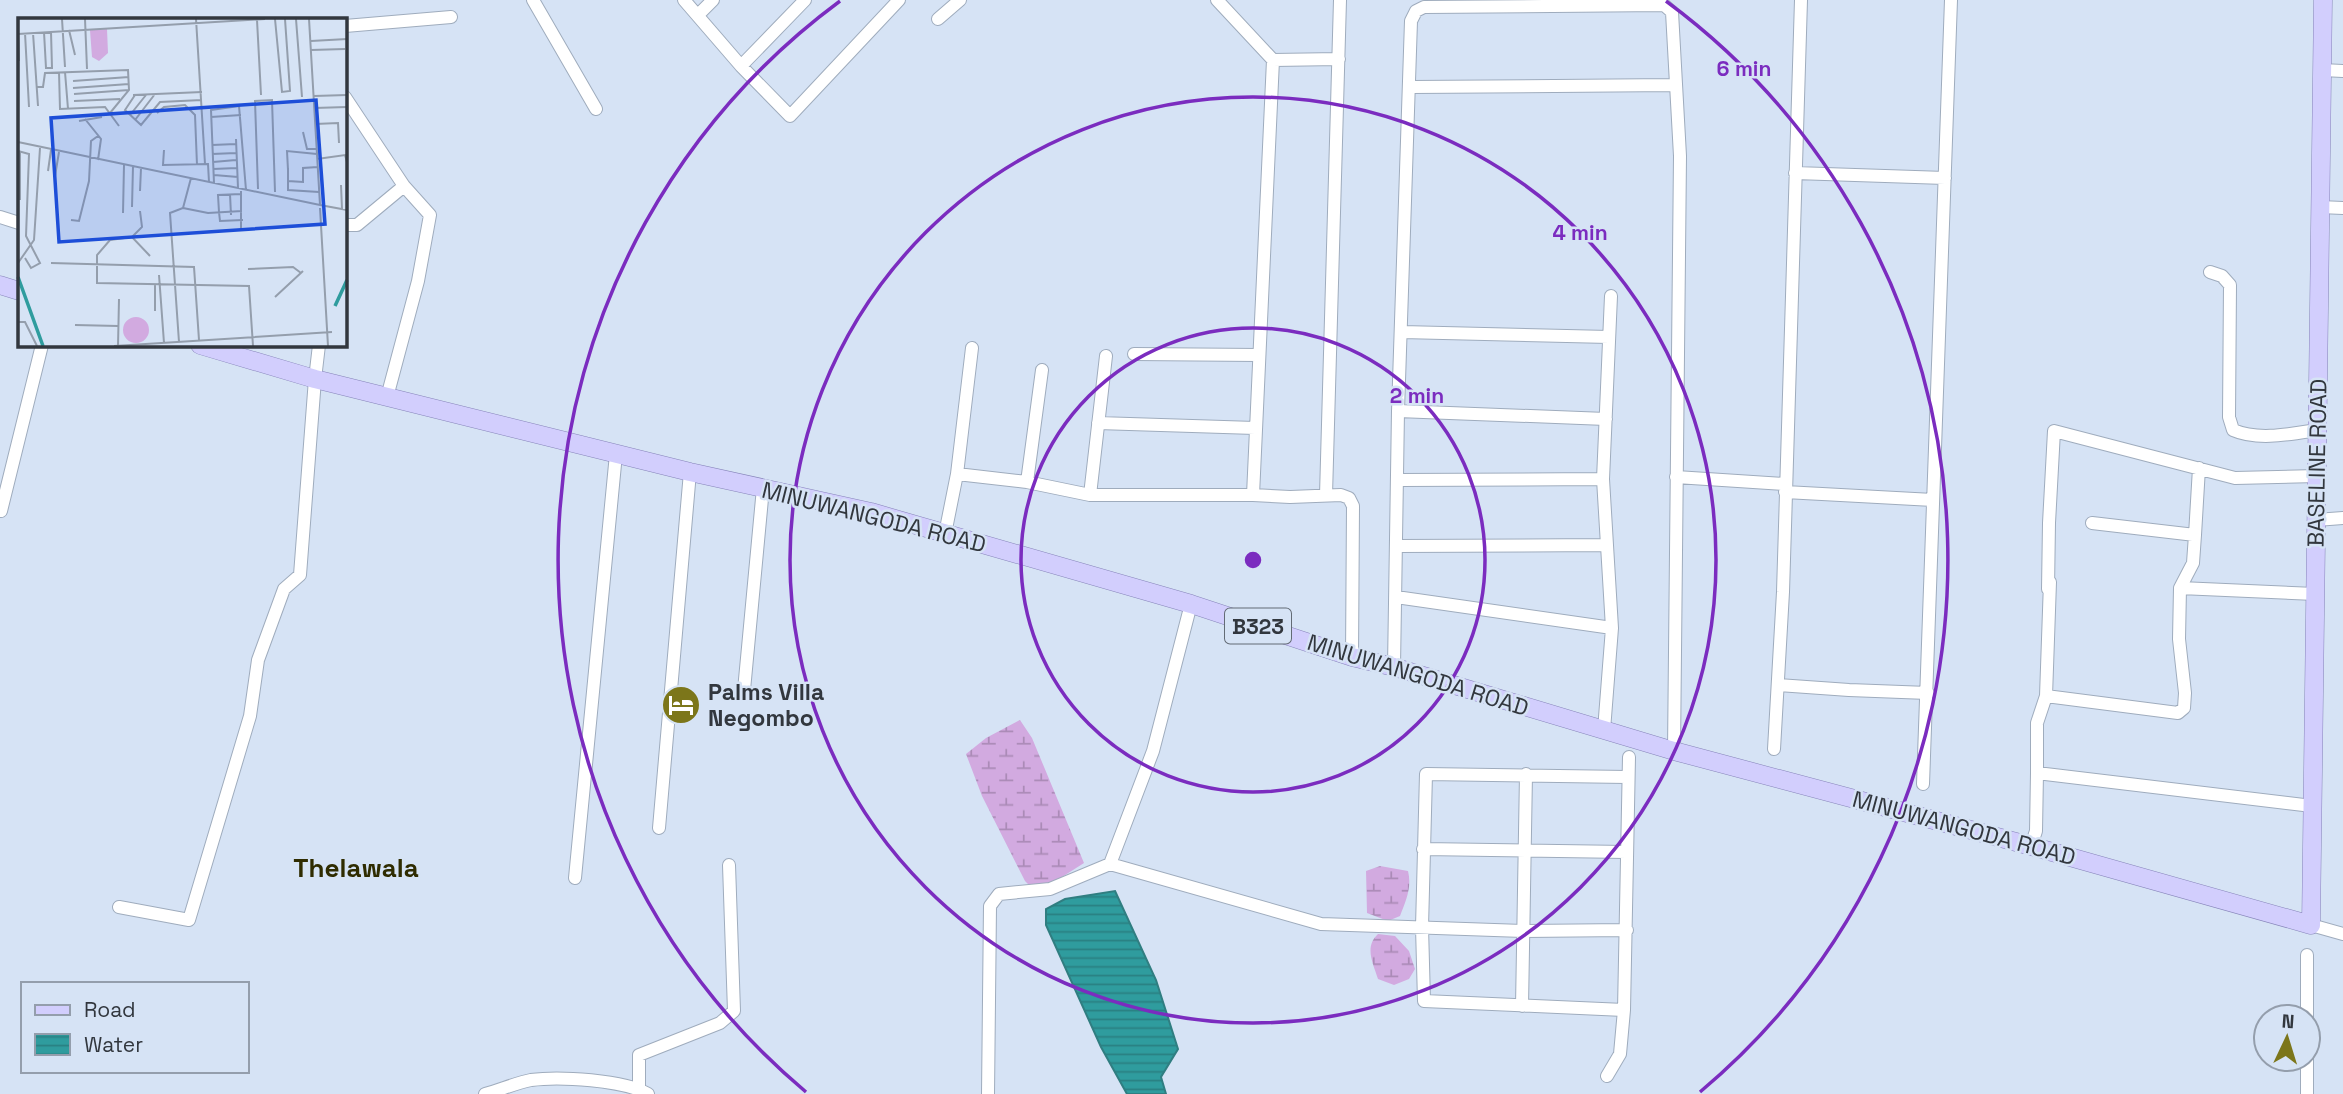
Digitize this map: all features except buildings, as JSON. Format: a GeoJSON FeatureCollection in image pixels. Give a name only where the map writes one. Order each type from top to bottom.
{"type":"FeatureCollection","features":[{"type":"Feature","properties":{"kind":"main road","name":"BASELINE ROAD"},"geometry":{"type":"LineString","coordinates":[[2311,925],[2323,0]]}},
{"type":"Feature","properties":{"kind":"main road","name":"MINUWANGODA ROAD"},"geometry":{"type":"LineString","coordinates":[[203,346],[315,379],[615,454],[871,512],[1191,604],[1352,657],[1394,667],[1674,751],[2031,846],[2311,925]]}},
{"type":"Feature","properties":{"kind":"street"},"geometry":{"type":"LineString","coordinates":[[533,0],[596,109]]}},
{"type":"Feature","properties":{"kind":"street"},"geometry":{"type":"LineString","coordinates":[[684,0],[741,66],[790,116],[899,0]]}},
{"type":"Feature","properties":{"kind":"street"},"geometry":{"type":"LineString","coordinates":[[698,15],[713,0]]}},
{"type":"Feature","properties":{"kind":"street"},"geometry":{"type":"LineString","coordinates":[[741,66],[805,0]]}},
{"type":"Feature","properties":{"kind":"street"},"geometry":{"type":"LineString","coordinates":[[938,19],[960,0]]}},
{"type":"Feature","properties":{"kind":"street"},"geometry":{"type":"LineString","coordinates":[[1217,0],[1273,60],[1253,495]]}},
{"type":"Feature","properties":{"kind":"street"},"geometry":{"type":"LineString","coordinates":[[1326,495],[1340,0]]}},
{"type":"Feature","properties":{"kind":"street"},"geometry":{"type":"LineString","coordinates":[[1774,749],[1783,592],[1801,0]]}},
{"type":"Feature","properties":{"kind":"street"},"geometry":{"type":"LineString","coordinates":[[1923,785],[1951,0]]}},
{"type":"Feature","properties":{"kind":"street"},"geometry":{"type":"LineString","coordinates":[[1394,667],[1398,411],[1411,87],[1411,22],[1416,11],[1424,7],[1664,5],[1672,12],[1680,156],[1674,751]]}},
{"type":"Feature","properties":{"kind":"street"},"geometry":{"type":"LineString","coordinates":[[346,26],[451,17]]}},
{"type":"Feature","properties":{"kind":"street"},"geometry":{"type":"LineString","coordinates":[[1273,60],[1339,60]]}},
{"type":"Feature","properties":{"kind":"street"},"geometry":{"type":"LineString","coordinates":[[2322,70],[2343,71]]}},
{"type":"Feature","properties":{"kind":"street"},"geometry":{"type":"LineString","coordinates":[[1411,87],[1674,85]]}},
{"type":"Feature","properties":{"kind":"street"},"geometry":{"type":"LineString","coordinates":[[346,99],[404,186],[430,215],[418,281],[387,397]]}},
{"type":"Feature","properties":{"kind":"street"},"geometry":{"type":"LineString","coordinates":[[1796,173],[1945,178]]}},
{"type":"Feature","properties":{"kind":"street"},"geometry":{"type":"LineString","coordinates":[[346,225],[357,225],[404,186]]}},
{"type":"Feature","properties":{"kind":"street"},"geometry":{"type":"LineString","coordinates":[[2320,207],[2343,208]]}},
{"type":"Feature","properties":{"kind":"street"},"geometry":{"type":"LineString","coordinates":[[0,217],[18,223]]}},
{"type":"Feature","properties":{"kind":"street"},"geometry":{"type":"LineString","coordinates":[[2210,272],[2222,276],[2231,285],[2229,417],[2233,430],[2243,434],[2282,435],[2317,430]]}},
{"type":"Feature","properties":{"kind":"street"},"geometry":{"type":"LineString","coordinates":[[1604,730],[1612,628],[1602,479],[1611,296]]}},
{"type":"Feature","properties":{"kind":"street"},"geometry":{"type":"LineString","coordinates":[[1402,332],[1609,337]]}},
{"type":"Feature","properties":{"kind":"street"},"geometry":{"type":"LineString","coordinates":[[1,511],[42,346]]}},
{"type":"Feature","properties":{"kind":"street"},"geometry":{"type":"LineString","coordinates":[[118,907],[189,920],[250,716],[258,660],[284,589],[300,575],[319,346]]}},
{"type":"Feature","properties":{"kind":"street"},"geometry":{"type":"LineString","coordinates":[[945,534],[957,474],[972,348]]}},
{"type":"Feature","properties":{"kind":"street"},"geometry":{"type":"LineString","coordinates":[[1134,354],[1259,355]]}},
{"type":"Feature","properties":{"kind":"street"},"geometry":{"type":"LineString","coordinates":[[1090,495],[1106,356]]}},
{"type":"Feature","properties":{"kind":"street"},"geometry":{"type":"LineString","coordinates":[[1027,482],[1042,370]]}},
{"type":"Feature","properties":{"kind":"street"},"geometry":{"type":"LineString","coordinates":[[1398,411],[1606,419]]}},
{"type":"Feature","properties":{"kind":"street"},"geometry":{"type":"LineString","coordinates":[[1098,423],[1255,428]]}},
{"type":"Feature","properties":{"kind":"street"},"geometry":{"type":"LineString","coordinates":[[2048,628],[2049,523],[2054,431],[2235,478],[2317,476]]}},
{"type":"Feature","properties":{"kind":"street"},"geometry":{"type":"LineString","coordinates":[[575,878],[615,454]]}},
{"type":"Feature","properties":{"kind":"street"},"geometry":{"type":"LineString","coordinates":[[2046,696],[2178,713],[2184,708],[2185,692],[2179,639],[2180,588],[2193,563],[2199,468]]}},
{"type":"Feature","properties":{"kind":"street"},"geometry":{"type":"LineString","coordinates":[[659,828],[690,472]]}},
{"type":"Feature","properties":{"kind":"street"},"geometry":{"type":"LineString","coordinates":[[957,474],[1027,482],[1090,495],[1341,495],[1349,498],[1353,506],[1352,657]]}},
{"type":"Feature","properties":{"kind":"street"},"geometry":{"type":"LineString","coordinates":[[1676,477],[1933,500]]}},
{"type":"Feature","properties":{"kind":"street"},"geometry":{"type":"LineString","coordinates":[[1399,480],[1602,479]]}},
{"type":"Feature","properties":{"kind":"street"},"geometry":{"type":"LineString","coordinates":[[744,690],[762,488]]}},
{"type":"Feature","properties":{"kind":"street"},"geometry":{"type":"LineString","coordinates":[[2316,520],[2343,518]]}},
{"type":"Feature","properties":{"kind":"street"},"geometry":{"type":"LineString","coordinates":[[2092,523],[2195,536]]}},
{"type":"Feature","properties":{"kind":"street"},"geometry":{"type":"LineString","coordinates":[[1397,546],[1607,545]]}},
{"type":"Feature","properties":{"kind":"street"},"geometry":{"type":"LineString","coordinates":[[2031,846],[2036,831],[2037,723],[2046,696],[2050,582]]}},
{"type":"Feature","properties":{"kind":"street"},"geometry":{"type":"LineString","coordinates":[[2180,588],[2315,594]]}},
{"type":"Feature","properties":{"kind":"street"},"geometry":{"type":"LineString","coordinates":[[1396,597],[1612,628]]}},
{"type":"Feature","properties":{"kind":"street"},"geometry":{"type":"LineString","coordinates":[[1110,864],[1153,751],[1191,604]]}},
{"type":"Feature","properties":{"kind":"street"},"geometry":{"type":"LineString","coordinates":[[1778,685],[1928,693]]}},
{"type":"Feature","properties":{"kind":"street"},"geometry":{"type":"LineString","coordinates":[[1607,1076],[1620,1054],[1624,1010],[1629,757]]}},
{"type":"Feature","properties":{"kind":"street"},"geometry":{"type":"LineString","coordinates":[[1624,1010],[1424,1001],[1423,849],[1426,774],[1627,777]]}},
{"type":"Feature","properties":{"kind":"street"},"geometry":{"type":"LineString","coordinates":[[1522,1006],[1527,774]]}},
{"type":"Feature","properties":{"kind":"street"},"geometry":{"type":"LineString","coordinates":[[2037,774],[2312,806]]}},
{"type":"Feature","properties":{"kind":"street"},"geometry":{"type":"LineString","coordinates":[[1423,849],[1626,852]]}},
{"type":"Feature","properties":{"kind":"street"},"geometry":{"type":"LineString","coordinates":[[988,1094],[990,906],[999,894],[1051,889],[1110,864],[1321,925],[1523,931],[1627,930]]}},
{"type":"Feature","properties":{"kind":"street"},"geometry":{"type":"LineString","coordinates":[[485,1094],[532,1080],[594,1080],[644,1091],[639,1055],[720,1023],[734,1011],[729,865]]}},
{"type":"Feature","properties":{"kind":"street"},"geometry":{"type":"LineString","coordinates":[[2311,925],[2343,934]]}},
{"type":"Feature","properties":{"kind":"street"},"geometry":{"type":"LineString","coordinates":[[2307,955],[2307,1003]]}},
{"type":"Feature","properties":{"kind":"street"},"geometry":{"type":"LineString","coordinates":[[2307,1073],[2307,1094]]}},
{"type":"Feature","properties":{"kind":"green space"},"geometry":{"type":"Polygon","coordinates":[[[1020,720],[1032,738],[1084,863],[1062,877],[1059,884],[1028,884],[1025,881],[982,796],[966,754],[986,738],[1020,720]]]}},
{"type":"Feature","properties":{"kind":"green space"},"geometry":{"type":"Polygon","coordinates":[[[1380,866],[1408,871],[1409,877],[1408,894],[1400,916],[1388,921],[1367,913],[1366,871],[1380,866]]]}},
{"type":"Feature","properties":{"kind":"green space"},"geometry":{"type":"Polygon","coordinates":[[[1378,934],[1395,936],[1409,951],[1415,969],[1409,979],[1394,985],[1378,979],[1372,961],[1371,944],[1378,934]]]}},
{"type":"Feature","properties":{"kind":"water"},"geometry":{"type":"Polygon","coordinates":[[[1115,891],[1156,980],[1178,1049],[1161,1077],[1166,1094],[1127,1094],[1101,1047],[1046,925],[1046,909],[1065,899],[1115,891]]]}},
{"type":"Feature","properties":{"kind":"place","name":"Palms Villa Negombo"},"geometry":{"type":"Point","coordinates":[681,705]}},
{"type":"Feature","properties":{"kind":"district","name":"Thelawala"},"geometry":{"type":"Point","coordinates":[356,868]}}]}
